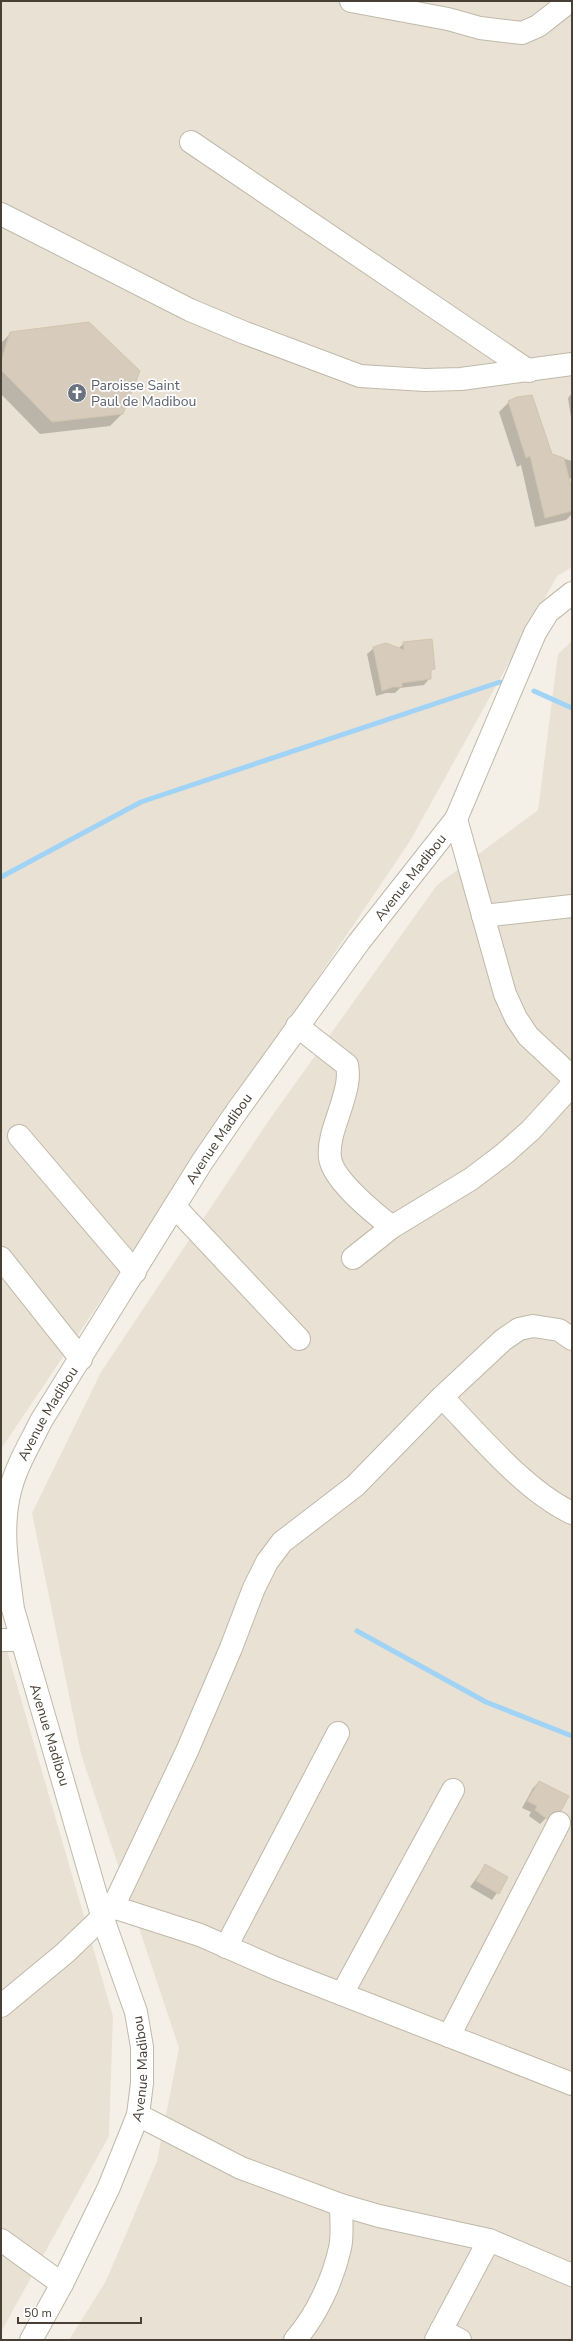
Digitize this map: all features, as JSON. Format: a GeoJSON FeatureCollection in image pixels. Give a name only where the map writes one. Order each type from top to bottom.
{"type":"FeatureCollection","features":[{"type":"Feature","properties":{"kind":"street"},"geometry":{"type":"LineString","coordinates":[[351,1],[448,20],[480,28],[522,33],[538,26],[570,1]]}},
{"type":"Feature","properties":{"kind":"street"},"geometry":{"type":"LineString","coordinates":[[191,142],[529,371]]}},
{"type":"Feature","properties":{"kind":"street"},"geometry":{"type":"LineString","coordinates":[[1,214],[190,310],[245,334],[360,376],[426,380],[529,371],[572,364]]}},
{"type":"Feature","properties":{"kind":"street","name":"Avenue Madibou"},"geometry":{"type":"LineString","coordinates":[[31,2340],[62,2284],[109,2187],[138,2115],[142,2083],[142,2047],[136,2012],[108,1913],[56,1752],[11,1640],[13,1609],[7,1563],[5,1524],[10,1491],[23,1456],[41,1421],[224,1130],[359,942],[456,819],[535,633],[548,612],[572,593]]}},
{"type":"Feature","properties":{"kind":"street"},"geometry":{"type":"LineString","coordinates":[[456,819],[505,994],[516,1018],[528,1036],[572,1077]]}},
{"type":"Feature","properties":{"kind":"street"},"geometry":{"type":"LineString","coordinates":[[483,916],[572,906]]}},
{"type":"Feature","properties":{"kind":"street"},"geometry":{"type":"LineString","coordinates":[[298,1026],[347,1065],[348,1080],[329,1147],[330,1159],[334,1168],[369,1209],[392,1227]]}},
{"type":"Feature","properties":{"kind":"street"},"geometry":{"type":"LineString","coordinates":[[353,1258],[392,1227],[471,1179],[504,1154],[531,1130],[572,1085]]}},
{"type":"Feature","properties":{"kind":"street"},"geometry":{"type":"LineString","coordinates":[[19,1136],[135,1272]]}},
{"type":"Feature","properties":{"kind":"street"},"geometry":{"type":"LineString","coordinates":[[175,1207],[298,1339]]}},
{"type":"Feature","properties":{"kind":"street"},"geometry":{"type":"LineString","coordinates":[[1,1258],[81,1359]]}},
{"type":"Feature","properties":{"kind":"street"},"geometry":{"type":"LineString","coordinates":[[4,1999],[108,1913],[176,1777],[231,1648],[254,1588],[267,1562],[282,1542],[355,1486],[442,1397],[504,1340],[519,1329],[546,1326],[559,1330],[572,1339]]}},
{"type":"Feature","properties":{"kind":"street"},"geometry":{"type":"LineString","coordinates":[[442,1397],[526,1482],[558,1507],[572,1513]]}},
{"type":"Feature","properties":{"kind":"street"},"geometry":{"type":"LineString","coordinates":[[226,1947],[338,1733]]}},
{"type":"Feature","properties":{"kind":"street"},"geometry":{"type":"LineString","coordinates":[[342,1994],[452,1790]]}},
{"type":"Feature","properties":{"kind":"street"},"geometry":{"type":"LineString","coordinates":[[449,2036],[558,1823]]}},
{"type":"Feature","properties":{"kind":"street"},"geometry":{"type":"LineString","coordinates":[[108,1913],[162,1922],[572,2084]]}},
{"type":"Feature","properties":{"kind":"street"},"geometry":{"type":"LineString","coordinates":[[138,2115],[242,2168],[341,2205],[379,2216],[489,2240],[572,2275]]}},
{"type":"Feature","properties":{"kind":"street"},"geometry":{"type":"LineString","coordinates":[[295,2340],[318,2305],[334,2266],[340,2247],[341,2205]]}},
{"type":"Feature","properties":{"kind":"street"},"geometry":{"type":"LineString","coordinates":[[1,2240],[62,2284]]}},
{"type":"Feature","properties":{"kind":"street"},"geometry":{"type":"LineString","coordinates":[[446,2337],[489,2240]]}},
{"type":"Feature","properties":{"kind":"shaded area"},"geometry":{"type":"Polygon","coordinates":[[[1,1],[572,1],[572,567],[557,576],[410,841],[1,1449],[1,1]]]}},
{"type":"Feature","properties":{"kind":"shaded area"},"geometry":{"type":"Polygon","coordinates":[[[572,641],[572,2340],[69,2340],[106,2281],[157,2161],[179,2048],[81,1754],[32,1513],[101,1372],[267,1123],[437,885],[538,810],[558,654],[572,641]]]}},
{"type":"Feature","properties":{"kind":"shaded area"},"geometry":{"type":"Polygon","coordinates":[[[1,1630],[113,2016],[109,2136],[1,2332],[1,1630]]]}},
{"type":"Feature","properties":{"kind":"building","name":"Paroisse Saint Paul de Madibou"},"geometry":{"type":"Polygon","coordinates":[[[89,322],[140,371],[123,414],[52,422],[1,370],[1,361],[10,332],[89,322]]]}},
{"type":"Feature","properties":{"kind":"building"},"geometry":{"type":"Polygon","coordinates":[[[532,395],[552,454],[564,458],[572,490],[572,511],[545,518],[530,456],[526,458],[508,401],[517,397],[532,395]]]}},
{"type":"Feature","properties":{"kind":"building"},"geometry":{"type":"Polygon","coordinates":[[[432,639],[435,669],[431,670],[431,679],[402,683],[402,687],[393,687],[382,691],[373,647],[386,643],[404,650],[403,642],[432,639]]]}},
{"type":"Feature","properties":{"kind":"building"},"geometry":{"type":"Polygon","coordinates":[[[539,1781],[569,1796],[561,1811],[553,1812],[547,1819],[535,1810],[537,1806],[527,1801],[539,1781]]]}},
{"type":"Feature","properties":{"kind":"building"},"geometry":{"type":"Polygon","coordinates":[[[485,1864],[508,1877],[499,1894],[476,1881],[485,1864]]]}},
{"type":"Feature","properties":{"kind":"waterway"},"geometry":{"type":"LineString","coordinates":[[1,877],[141,802],[500,682]]}},
{"type":"Feature","properties":{"kind":"waterway"},"geometry":{"type":"LineString","coordinates":[[534,691],[572,708]]}},
{"type":"Feature","properties":{"kind":"waterway"},"geometry":{"type":"LineString","coordinates":[[357,1631],[486,1702],[572,1736]]}},
{"type":"Feature","properties":{"kind":"place","name":"Paroisse Saint Paul de Madibou"},"geometry":{"type":"Point","coordinates":[77,393]}}]}
